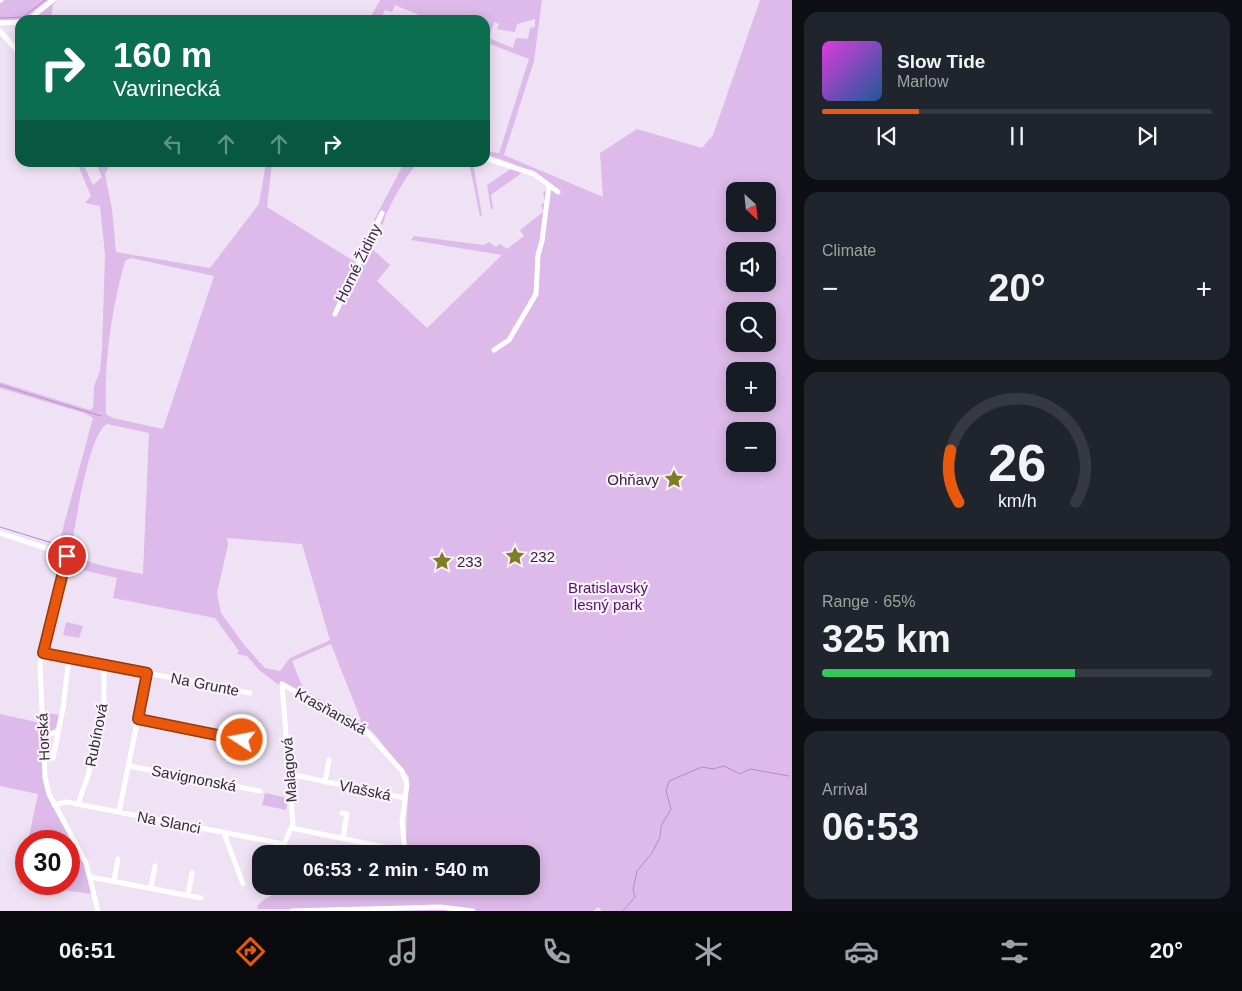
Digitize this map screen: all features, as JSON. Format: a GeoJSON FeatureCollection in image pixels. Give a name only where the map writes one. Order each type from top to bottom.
{"type":"FeatureCollection","features":[{"type":"Feature","properties":{"kind":"street"},"geometry":{"type":"LineString","coordinates":[[34,15],[53,0]]}},
{"type":"Feature","properties":{"kind":"street"},"geometry":{"type":"LineString","coordinates":[[0,23],[15,22]]}},
{"type":"Feature","properties":{"kind":"street"},"geometry":{"type":"LineString","coordinates":[[0,31],[15,48]]}},
{"type":"Feature","properties":{"kind":"street"},"geometry":{"type":"LineString","coordinates":[[490,160],[534,174],[558,192]]}},
{"type":"Feature","properties":{"kind":"street"},"geometry":{"type":"LineString","coordinates":[[494,350],[509,340],[536,294],[538,256],[544,232],[549,186]]}},
{"type":"Feature","properties":{"kind":"street","name":"Horné Židiny"},"geometry":{"type":"LineString","coordinates":[[335,314],[382,213]]}},
{"type":"Feature","properties":{"kind":"street","name":"Horská"},"geometry":{"type":"LineString","coordinates":[[0,533],[67,556],[40,668],[46,785],[54,805],[83,856],[98,911]]}},
{"type":"Feature","properties":{"kind":"street","name":"Na Grunte"},"geometry":{"type":"LineString","coordinates":[[43,653],[250,693]]}},
{"type":"Feature","properties":{"kind":"street"},"geometry":{"type":"LineString","coordinates":[[53,758],[63,708],[69,658]]}},
{"type":"Feature","properties":{"kind":"street","name":"Rubínová"},"geometry":{"type":"LineString","coordinates":[[78,804],[89,773],[93,739],[102,710],[104,665]]}},
{"type":"Feature","properties":{"kind":"street"},"geometry":{"type":"LineString","coordinates":[[120,812],[147,673]]}},
{"type":"Feature","properties":{"kind":"street","name":"Malagová"},"geometry":{"type":"LineString","coordinates":[[282,684],[292,828],[284,844]]}},
{"type":"Feature","properties":{"kind":"street","name":"Krasňanská"},"geometry":{"type":"LineString","coordinates":[[282,684],[372,734],[406,777],[402,821],[406,851],[343,838]]}},
{"type":"Feature","properties":{"kind":"street"},"geometry":{"type":"LineString","coordinates":[[138,719],[260,743]]}},
{"type":"Feature","properties":{"kind":"street"},"geometry":{"type":"LineString","coordinates":[[43,734],[58,733]]}},
{"type":"Feature","properties":{"kind":"street","name":"Vlašská"},"geometry":{"type":"LineString","coordinates":[[325,782],[329,760]]}},
{"type":"Feature","properties":{"kind":"street","name":"Savignonská"},"geometry":{"type":"LineString","coordinates":[[129,766],[260,791]]}},
{"type":"Feature","properties":{"kind":"street","name":"Vlašská"},"geometry":{"type":"LineString","coordinates":[[289,774],[405,798]]}},
{"type":"Feature","properties":{"kind":"street","name":"Na Slanci"},"geometry":{"type":"LineString","coordinates":[[54,805],[62,802],[78,804],[284,844]]}},
{"type":"Feature","properties":{"kind":"street"},"geometry":{"type":"LineString","coordinates":[[292,828],[343,838],[348,814],[342,812]]}},
{"type":"Feature","properties":{"kind":"street"},"geometry":{"type":"LineString","coordinates":[[224,832],[243,884]]}},
{"type":"Feature","properties":{"kind":"street"},"geometry":{"type":"LineString","coordinates":[[114,881],[118,859]]}},
{"type":"Feature","properties":{"kind":"street"},"geometry":{"type":"LineString","coordinates":[[151,888],[155,866]]}},
{"type":"Feature","properties":{"kind":"street"},"geometry":{"type":"LineString","coordinates":[[188,895],[192,873]]}},
{"type":"Feature","properties":{"kind":"street"},"geometry":{"type":"LineString","coordinates":[[90,876],[201,898]]}},
{"type":"Feature","properties":{"kind":"street"},"geometry":{"type":"LineString","coordinates":[[292,911],[447,907],[473,911]]}},
{"type":"Feature","properties":{"kind":"green space"},"geometry":{"type":"Polygon","coordinates":[[[3,0],[49,0],[29,15],[15,15],[15,20],[10,21],[0,20],[0,2],[3,0]]]}},
{"type":"Feature","properties":{"kind":"green space","name":"Bratislavský lesný park"},"geometry":{"type":"Polygon","coordinates":[[[380,0],[542,0],[534,61],[504,155],[603,197],[600,153],[637,129],[702,148],[713,135],[760,0],[792,0],[792,911],[602,911],[598,907],[593,911],[306,911],[302,909],[258,909],[257,906],[272,895],[540,895],[540,845],[405,845],[409,777],[372,731],[280,681],[280,686],[259,670],[247,656],[237,654],[239,651],[215,618],[113,598],[117,578],[65,566],[70,551],[68,547],[59,543],[93,418],[84,413],[0,388],[0,382],[90,410],[93,408],[94,386],[100,371],[102,348],[105,255],[100,206],[85,203],[91,196],[79,167],[85,167],[93,185],[102,177],[97,167],[109,167],[105,174],[112,209],[116,252],[210,268],[259,204],[265,167],[272,167],[267,207],[360,265],[368,245],[390,265],[377,281],[427,328],[502,255],[411,240],[414,236],[483,245],[489,242],[496,247],[500,244],[507,249],[524,236],[520,230],[543,212],[541,205],[545,202],[543,193],[547,190],[547,187],[533,176],[523,172],[491,195],[493,208],[491,210],[487,185],[516,165],[490,156],[490,152],[499,153],[529,59],[490,44],[490,38],[513,48],[516,38],[528,39],[530,28],[535,27],[535,19],[517,24],[515,32],[497,29],[499,24],[494,22],[490,35],[490,15],[419,15],[395,5],[392,12],[385,10],[382,15],[372,15],[380,0]],[[131,258],[125,261],[116,299],[107,356],[106,414],[113,418],[163,429],[214,276],[131,258]],[[107,424],[100,431],[88,462],[71,551],[92,563],[143,574],[149,433],[107,424]],[[227,538],[228,545],[217,593],[221,613],[245,646],[265,668],[280,671],[290,658],[330,640],[302,544],[227,538]],[[331,644],[292,661],[304,691],[361,720],[331,644]]]}},
{"type":"Feature","properties":{"kind":"green space"},"geometry":{"type":"Polygon","coordinates":[[[57,1],[53,5],[52,15],[37,15],[50,3],[57,1]]]}},
{"type":"Feature","properties":{"kind":"green space"},"geometry":{"type":"Polygon","coordinates":[[[402,167],[414,167],[398,192],[384,219],[383,225],[374,220],[402,167]]]}},
{"type":"Feature","properties":{"kind":"green space"},"geometry":{"type":"Polygon","coordinates":[[[470,167],[474,167],[482,215],[480,216],[470,167]]]}},
{"type":"Feature","properties":{"kind":"green space"},"geometry":{"type":"Polygon","coordinates":[[[66,622],[83,626],[79,638],[63,635],[66,622]]]}},
{"type":"Feature","properties":{"kind":"green space"},"geometry":{"type":"Polygon","coordinates":[[[48,713],[59,715],[56,728],[51,731],[47,729],[48,713]]]}},
{"type":"Feature","properties":{"kind":"green space"},"geometry":{"type":"Polygon","coordinates":[[[0,714],[41,723],[45,790],[66,830],[30,830],[38,794],[0,786],[0,714]]]}},
{"type":"Feature","properties":{"kind":"green space"},"geometry":{"type":"Polygon","coordinates":[[[265,793],[288,798],[286,810],[262,805],[265,793]]]}},
{"type":"Feature","properties":{"kind":"green space"},"geometry":{"type":"Polygon","coordinates":[[[80,856],[84,863],[92,894],[80,892],[80,856]]]}},
{"type":"Feature","properties":{"kind":"waterway"},"geometry":{"type":"LineString","coordinates":[[26,15],[45,0]]}},
{"type":"Feature","properties":{"kind":"waterway"},"geometry":{"type":"LineString","coordinates":[[0,18],[15,17]]}},
{"type":"Feature","properties":{"kind":"waterway"},"geometry":{"type":"LineString","coordinates":[[0,385],[101,416]]}},
{"type":"Feature","properties":{"kind":"waterway"},"geometry":{"type":"LineString","coordinates":[[0,527],[62,546]]}},
{"type":"Feature","properties":{"kind":"waterway"},"geometry":{"type":"LineString","coordinates":[[623,911],[635,897],[633,890],[637,871],[652,853],[660,837],[661,826],[671,809],[666,791],[669,781],[702,767],[713,769],[724,766],[740,774],[750,769],[789,776]]}},
{"type":"Feature","properties":{"kind":"place","name":"Ohňavy"},"geometry":{"type":"Point","coordinates":[674,479]}},
{"type":"Feature","properties":{"kind":"place","name":"232"},"geometry":{"type":"Point","coordinates":[515,556]}},
{"type":"Feature","properties":{"kind":"place","name":"233"},"geometry":{"type":"Point","coordinates":[442,561]}},
{"type":"Feature","properties":{"kind":"route"},"geometry":{"type":"LineString","coordinates":[[67,556],[56,594],[43,653],[147,673],[138,719],[242,740]]}}]}
